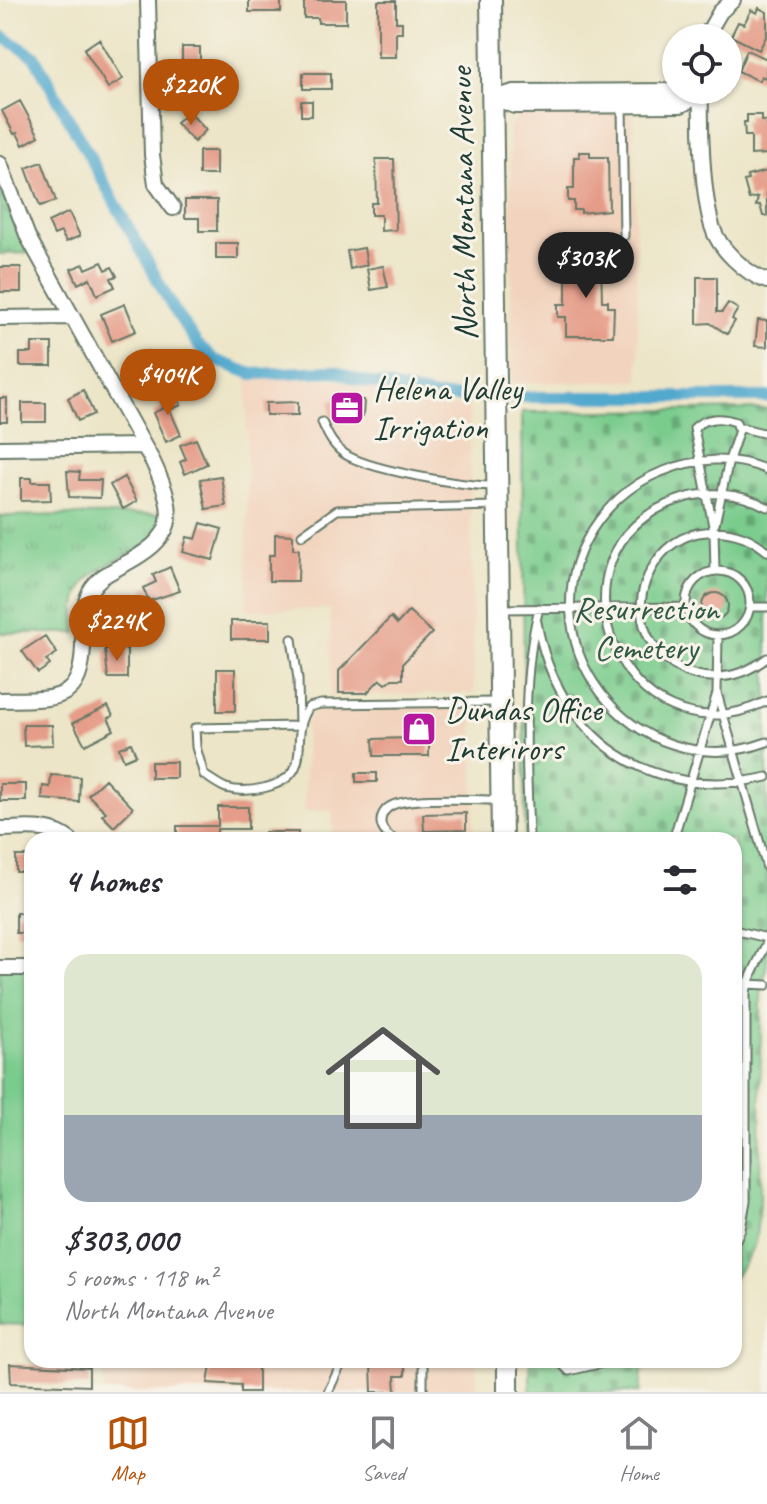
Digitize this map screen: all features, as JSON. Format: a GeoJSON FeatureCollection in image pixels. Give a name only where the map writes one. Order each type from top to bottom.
{"type":"FeatureCollection","features":[{"type":"Feature","properties":{"kind":"main road","name":"North Montana Avenue"},"geometry":{"type":"LineString","coordinates":[[491,0],[502,832]]}},
{"type":"Feature","properties":{"kind":"main road"},"geometry":{"type":"LineString","coordinates":[[508,1368],[508,1392]]}},
{"type":"Feature","properties":{"kind":"street"},"geometry":{"type":"LineString","coordinates":[[148,0],[152,155],[156,184],[173,208]]}},
{"type":"Feature","properties":{"kind":"street"},"geometry":{"type":"LineString","coordinates":[[713,24],[733,0]]}},
{"type":"Feature","properties":{"kind":"street"},"geometry":{"type":"LineString","coordinates":[[493,98],[515,106],[621,98],[662,103]]}},
{"type":"Feature","properties":{"kind":"street"},"geometry":{"type":"LineString","coordinates":[[701,104],[702,143],[712,228],[734,259],[754,276],[767,281]]}},
{"type":"Feature","properties":{"kind":"street"},"geometry":{"type":"LineString","coordinates":[[0,164],[28,237],[153,462],[166,493],[169,521],[163,538],[151,551],[100,577],[89,592],[83,613],[84,657],[76,684],[62,696],[48,699],[0,700]]}},
{"type":"Feature","properties":{"kind":"street"},"geometry":{"type":"LineString","coordinates":[[0,318],[70,317]]}},
{"type":"Feature","properties":{"kind":"street"},"geometry":{"type":"LineString","coordinates":[[0,448],[143,446]]}},
{"type":"Feature","properties":{"kind":"street"},"geometry":{"type":"LineString","coordinates":[[0,829],[46,828],[58,832]]}},
{"type":"Feature","properties":{"kind":"street"},"geometry":{"type":"LineString","coordinates":[[0,968],[24,968]]}},
{"type":"Feature","properties":{"kind":"lane"},"geometry":{"type":"LineString","coordinates":[[621,98],[624,236]]}},
{"type":"Feature","properties":{"kind":"lane"},"geometry":{"type":"LineString","coordinates":[[714,531],[729,460],[739,430],[736,422],[729,420],[708,420],[694,428],[714,531],[715,571]]}},
{"type":"Feature","properties":{"kind":"lane"},"geometry":{"type":"LineString","coordinates":[[322,422],[329,440],[347,455],[374,466],[477,486],[498,496]]}},
{"type":"Feature","properties":{"kind":"lane"},"geometry":{"type":"LineString","coordinates":[[739,430],[743,428],[767,434]]}},
{"type":"Feature","properties":{"kind":"lane"},"geometry":{"type":"LineString","coordinates":[[767,470],[729,460],[699,461],[649,477],[626,491],[591,531],[579,556],[572,581],[570,608],[574,638],[583,666],[599,692],[619,715],[658,738],[701,751],[735,750],[767,742]]}},
{"type":"Feature","properties":{"kind":"lane"},"geometry":{"type":"LineString","coordinates":[[767,507],[746,498],[722,494],[706,494],[673,502],[638,525],[614,559],[606,585],[604,608],[610,641],[631,677],[664,702],[690,712],[724,714],[750,709],[767,701]]}},
{"type":"Feature","properties":{"kind":"lane"},"geometry":{"type":"LineString","coordinates":[[302,535],[337,510],[498,496]]}},
{"type":"Feature","properties":{"kind":"lane"},"geometry":{"type":"LineString","coordinates":[[767,551],[743,536],[714,531],[695,533],[677,541],[661,554],[650,570],[643,588],[641,608],[652,644],[680,670],[698,677],[717,679],[753,669],[767,658]]}},
{"type":"Feature","properties":{"kind":"lane"},"geometry":{"type":"LineString","coordinates":[[715,571],[733,575],[741,581],[750,607],[747,616],[735,630],[718,635],[700,630],[686,607],[690,587],[704,573],[715,571]]}},
{"type":"Feature","properties":{"kind":"lane"},"geometry":{"type":"LineString","coordinates":[[499,609],[686,607]]}},
{"type":"Feature","properties":{"kind":"lane"},"geometry":{"type":"LineString","coordinates":[[750,607],[767,607]]}},
{"type":"Feature","properties":{"kind":"lane"},"geometry":{"type":"LineString","coordinates":[[529,832],[526,697],[528,664],[539,608]]}},
{"type":"Feature","properties":{"kind":"lane"},"geometry":{"type":"LineString","coordinates":[[537,622],[541,648],[562,697],[595,738],[628,761],[665,777],[691,783],[744,782],[767,777]]}},
{"type":"Feature","properties":{"kind":"lane"},"geometry":{"type":"LineString","coordinates":[[676,832],[717,693],[718,635]]}},
{"type":"Feature","properties":{"kind":"lane"},"geometry":{"type":"LineString","coordinates":[[292,639],[298,679],[299,726],[296,766],[285,780],[270,788],[228,789],[204,775],[196,747],[195,728],[299,726]]}},
{"type":"Feature","properties":{"kind":"lane"},"geometry":{"type":"LineString","coordinates":[[717,693],[767,868]]}},
{"type":"Feature","properties":{"kind":"lane"},"geometry":{"type":"LineString","coordinates":[[299,726],[309,707],[321,704],[500,702]]}},
{"type":"Feature","properties":{"kind":"lane"},"geometry":{"type":"LineString","coordinates":[[386,832],[382,826],[383,812],[389,806],[418,802],[501,800]]}},
{"type":"Feature","properties":{"kind":"lane"},"geometry":{"type":"LineString","coordinates":[[742,932],[767,940],[756,971],[747,984],[746,1201],[742,1223]]}},
{"type":"Feature","properties":{"kind":"lane"},"geometry":{"type":"LineString","coordinates":[[742,982],[767,985]]}},
{"type":"Feature","properties":{"kind":"lane"},"geometry":{"type":"LineString","coordinates":[[328,1392],[339,1368]]}},
{"type":"Feature","properties":{"kind":"lane"},"geometry":{"type":"LineString","coordinates":[[423,1368],[423,1392]]}},
{"type":"Feature","properties":{"kind":"shaded area"},"geometry":{"type":"Polygon","coordinates":[[[633,112],[639,381],[512,383],[510,126],[518,115],[524,113],[633,112]]]}},
{"type":"Feature","properties":{"kind":"shaded area"},"geometry":{"type":"Polygon","coordinates":[[[247,378],[336,380],[379,390],[406,402],[444,407],[469,405],[474,693],[331,696],[330,609],[247,610],[247,378]]]}},
{"type":"Feature","properties":{"kind":"shaded area"},"geometry":{"type":"Polygon","coordinates":[[[473,705],[474,832],[333,832],[332,811],[304,811],[306,721],[313,711],[473,705]]]}},
{"type":"Feature","properties":{"kind":"shaded area"},"geometry":{"type":"Polygon","coordinates":[[[103,1368],[477,1368],[477,1392],[104,1392],[103,1368]]]}},
{"type":"Feature","properties":{"kind":"green space"},"geometry":{"type":"Polygon","coordinates":[[[0,185],[10,214],[28,253],[0,254],[0,185]]]}},
{"type":"Feature","properties":{"kind":"green space","name":"Resurrection Cemetery"},"geometry":{"type":"Polygon","coordinates":[[[767,409],[767,963],[761,993],[760,1205],[755,1243],[742,1267],[742,832],[525,832],[522,412],[767,409]]]}},
{"type":"Feature","properties":{"kind":"green space"},"geometry":{"type":"Polygon","coordinates":[[[162,514],[157,531],[146,543],[91,576],[81,589],[76,610],[77,633],[0,633],[0,516],[162,514]]]}},
{"type":"Feature","properties":{"kind":"green space"},"geometry":{"type":"Polygon","coordinates":[[[0,967],[24,967],[24,1325],[0,1324],[0,967]]]}},
{"type":"Feature","properties":{"kind":"green space"},"geometry":{"type":"Polygon","coordinates":[[[530,1368],[644,1368],[640,1392],[530,1392],[530,1368]]]}},
{"type":"Feature","properties":{"kind":"building"},"geometry":{"type":"Polygon","coordinates":[[[249,0],[281,0],[281,12],[249,12],[249,0]]]}},
{"type":"Feature","properties":{"kind":"building"},"geometry":{"type":"Polygon","coordinates":[[[304,0],[346,0],[346,23],[318,23],[318,18],[304,18],[304,0]]]}},
{"type":"Feature","properties":{"kind":"building"},"geometry":{"type":"Polygon","coordinates":[[[378,1],[396,1],[396,22],[402,22],[402,32],[396,32],[396,57],[378,57],[378,1]]]}},
{"type":"Feature","properties":{"kind":"building"},"geometry":{"type":"Polygon","coordinates":[[[759,8],[767,12],[767,35],[759,50],[742,42],[742,24],[737,24],[738,22],[744,24],[751,10],[757,13],[759,8]]]}},
{"type":"Feature","properties":{"kind":"building"},"geometry":{"type":"Polygon","coordinates":[[[99,39],[123,79],[108,88],[84,49],[99,39]]]}},
{"type":"Feature","properties":{"kind":"building"},"geometry":{"type":"Polygon","coordinates":[[[182,47],[200,47],[200,89],[182,90],[182,47]]]}},
{"type":"Feature","properties":{"kind":"building"},"geometry":{"type":"Polygon","coordinates":[[[747,50],[767,59],[766,78],[761,76],[759,81],[742,73],[747,50]]]}},
{"type":"Feature","properties":{"kind":"building"},"geometry":{"type":"Polygon","coordinates":[[[303,73],[331,73],[331,89],[303,89],[303,73]]]}},
{"type":"Feature","properties":{"kind":"building"},"geometry":{"type":"Polygon","coordinates":[[[20,101],[39,136],[23,145],[2,111],[20,101]]]}},
{"type":"Feature","properties":{"kind":"building"},"geometry":{"type":"Polygon","coordinates":[[[301,101],[312,101],[312,116],[301,116],[301,101]]]}},
{"type":"Feature","properties":{"kind":"building"},"geometry":{"type":"Polygon","coordinates":[[[189,112],[206,130],[194,142],[176,123],[189,112]]]}},
{"type":"Feature","properties":{"kind":"building"},"geometry":{"type":"Polygon","coordinates":[[[747,115],[761,115],[761,121],[767,121],[767,154],[751,155],[751,136],[745,136],[747,115]]]}},
{"type":"Feature","properties":{"kind":"building"},"geometry":{"type":"Polygon","coordinates":[[[199,151],[216,151],[216,175],[199,175],[199,151]]]}},
{"type":"Feature","properties":{"kind":"building"},"geometry":{"type":"Polygon","coordinates":[[[579,152],[590,152],[590,157],[608,157],[609,210],[581,213],[581,210],[574,210],[574,201],[568,201],[568,189],[574,189],[574,157],[579,157],[579,152]]]}},
{"type":"Feature","properties":{"kind":"building"},"geometry":{"type":"Polygon","coordinates":[[[376,159],[394,159],[396,230],[381,231],[381,215],[371,215],[371,203],[377,203],[376,159]]]}},
{"type":"Feature","properties":{"kind":"building"},"geometry":{"type":"Polygon","coordinates":[[[42,162],[56,201],[40,206],[26,168],[42,162]]]}},
{"type":"Feature","properties":{"kind":"building"},"geometry":{"type":"Polygon","coordinates":[[[767,171],[767,216],[763,216],[760,205],[756,206],[758,197],[749,199],[744,181],[748,180],[747,176],[767,171]]]}},
{"type":"Feature","properties":{"kind":"building"},"geometry":{"type":"Polygon","coordinates":[[[185,200],[217,200],[217,231],[199,231],[199,218],[185,218],[185,200]]]}},
{"type":"Feature","properties":{"kind":"building"},"geometry":{"type":"Polygon","coordinates":[[[69,212],[80,236],[66,242],[61,232],[54,235],[48,222],[69,212]]]}},
{"type":"Feature","properties":{"kind":"building"},"geometry":{"type":"Polygon","coordinates":[[[216,243],[238,243],[238,259],[216,259],[216,243]]]}},
{"type":"Feature","properties":{"kind":"building"},"geometry":{"type":"Polygon","coordinates":[[[364,248],[367,265],[350,269],[347,251],[364,248]]]}},
{"type":"Feature","properties":{"kind":"building"},"geometry":{"type":"Polygon","coordinates":[[[574,254],[585,254],[585,261],[601,261],[602,301],[608,301],[608,307],[614,307],[613,336],[566,336],[566,317],[558,317],[558,304],[566,304],[566,261],[574,261],[574,254]]]}},
{"type":"Feature","properties":{"kind":"building"},"geometry":{"type":"Polygon","coordinates":[[[102,262],[106,270],[112,267],[117,276],[111,278],[115,287],[97,295],[90,278],[78,284],[71,269],[84,264],[86,269],[102,262]]]}},
{"type":"Feature","properties":{"kind":"building"},"geometry":{"type":"Polygon","coordinates":[[[383,266],[388,287],[371,290],[367,269],[383,266]]]}},
{"type":"Feature","properties":{"kind":"building"},"geometry":{"type":"Polygon","coordinates":[[[0,267],[21,267],[21,292],[0,292],[0,267]]]}},
{"type":"Feature","properties":{"kind":"building"},"geometry":{"type":"Polygon","coordinates":[[[697,277],[717,277],[717,312],[722,312],[728,303],[738,309],[727,334],[710,323],[697,324],[697,277]]]}},
{"type":"Feature","properties":{"kind":"building"},"geometry":{"type":"Polygon","coordinates":[[[125,304],[136,331],[112,341],[101,314],[125,304]]]}},
{"type":"Feature","properties":{"kind":"building"},"geometry":{"type":"Polygon","coordinates":[[[758,320],[767,321],[767,347],[755,346],[758,320]]]}},
{"type":"Feature","properties":{"kind":"building"},"geometry":{"type":"Polygon","coordinates":[[[32,343],[52,343],[52,366],[20,366],[20,353],[32,353],[32,343]]]}},
{"type":"Feature","properties":{"kind":"building"},"geometry":{"type":"Polygon","coordinates":[[[148,351],[166,383],[142,395],[136,383],[141,381],[130,360],[148,351]]]}},
{"type":"Feature","properties":{"kind":"building"},"geometry":{"type":"Polygon","coordinates":[[[83,390],[94,414],[78,421],[68,398],[83,390]]]}},
{"type":"Feature","properties":{"kind":"building"},"geometry":{"type":"Polygon","coordinates":[[[174,391],[181,405],[170,410],[181,435],[166,442],[153,413],[164,408],[160,398],[174,391]]]}},
{"type":"Feature","properties":{"kind":"building"},"geometry":{"type":"Polygon","coordinates":[[[0,398],[7,398],[7,422],[0,422],[0,398]]]}},
{"type":"Feature","properties":{"kind":"building","name":"Helena Valley Irrigation"},"geometry":{"type":"Polygon","coordinates":[[[330,400],[364,400],[363,416],[331,419],[330,400]]]}},
{"type":"Feature","properties":{"kind":"building"},"geometry":{"type":"Polygon","coordinates":[[[298,402],[298,415],[266,415],[266,403],[298,402]]]}},
{"type":"Feature","properties":{"kind":"building"},"geometry":{"type":"Polygon","coordinates":[[[22,403],[46,403],[46,422],[22,422],[22,403]]]}},
{"type":"Feature","properties":{"kind":"building"},"geometry":{"type":"Polygon","coordinates":[[[196,439],[207,464],[185,474],[180,462],[186,459],[180,445],[196,439]]]}},
{"type":"Feature","properties":{"kind":"building"},"geometry":{"type":"Polygon","coordinates":[[[67,471],[80,472],[79,480],[101,480],[100,498],[69,497],[67,471]]]}},
{"type":"Feature","properties":{"kind":"building"},"geometry":{"type":"Polygon","coordinates":[[[221,476],[226,506],[206,509],[200,479],[221,476]]]}},
{"type":"Feature","properties":{"kind":"building"},"geometry":{"type":"Polygon","coordinates":[[[124,477],[137,501],[123,509],[110,485],[124,477]]]}},
{"type":"Feature","properties":{"kind":"building"},"geometry":{"type":"Polygon","coordinates":[[[21,478],[32,478],[32,482],[50,482],[51,500],[21,501],[21,478]]]}},
{"type":"Feature","properties":{"kind":"building"},"geometry":{"type":"Polygon","coordinates":[[[201,523],[222,529],[213,560],[183,552],[187,537],[196,539],[201,523]]]}},
{"type":"Feature","properties":{"kind":"building"},"geometry":{"type":"Polygon","coordinates":[[[275,534],[293,535],[293,549],[299,549],[298,581],[269,581],[269,555],[275,555],[275,534]]]}},
{"type":"Feature","properties":{"kind":"building"},"geometry":{"type":"Polygon","coordinates":[[[170,567],[180,591],[149,601],[143,588],[156,582],[153,575],[170,567]]]}},
{"type":"Feature","properties":{"kind":"building"},"geometry":{"type":"Polygon","coordinates":[[[715,593],[724,597],[728,606],[724,615],[715,619],[706,615],[702,606],[706,597],[715,593]]]}},
{"type":"Feature","properties":{"kind":"building"},"geometry":{"type":"Polygon","coordinates":[[[116,601],[133,605],[126,631],[110,627],[116,601]]]}},
{"type":"Feature","properties":{"kind":"building"},"geometry":{"type":"Polygon","coordinates":[[[409,611],[432,633],[403,663],[403,679],[392,679],[386,684],[380,679],[367,693],[339,693],[339,671],[391,617],[397,624],[409,611]]]}},
{"type":"Feature","properties":{"kind":"building"},"geometry":{"type":"Polygon","coordinates":[[[231,621],[270,621],[270,639],[231,639],[231,621]]]}},
{"type":"Feature","properties":{"kind":"building"},"geometry":{"type":"Polygon","coordinates":[[[45,636],[57,653],[46,660],[50,665],[38,673],[22,651],[45,636]]]}},
{"type":"Feature","properties":{"kind":"building"},"geometry":{"type":"Polygon","coordinates":[[[105,649],[127,649],[127,678],[108,678],[105,649]]]}},
{"type":"Feature","properties":{"kind":"building"},"geometry":{"type":"Polygon","coordinates":[[[217,669],[235,669],[235,711],[217,711],[217,669]]]}},
{"type":"Feature","properties":{"kind":"building"},"geometry":{"type":"Polygon","coordinates":[[[108,706],[113,716],[108,718],[114,730],[85,745],[73,723],[108,706]]]}},
{"type":"Feature","properties":{"kind":"building","name":"Dundas Office Interirors"},"geometry":{"type":"Polygon","coordinates":[[[429,719],[429,756],[374,756],[373,739],[409,738],[409,720],[429,719]]]}},
{"type":"Feature","properties":{"kind":"building"},"geometry":{"type":"Polygon","coordinates":[[[23,725],[52,725],[53,745],[24,746],[23,725]]]}},
{"type":"Feature","properties":{"kind":"building"},"geometry":{"type":"Polygon","coordinates":[[[131,743],[136,755],[124,760],[119,748],[131,743]]]}},
{"type":"Feature","properties":{"kind":"building"},"geometry":{"type":"Polygon","coordinates":[[[151,762],[176,762],[176,778],[151,778],[151,762]]]}},
{"type":"Feature","properties":{"kind":"building"},"geometry":{"type":"Polygon","coordinates":[[[356,773],[377,773],[377,782],[356,782],[356,773]]]}},
{"type":"Feature","properties":{"kind":"building"},"geometry":{"type":"Polygon","coordinates":[[[51,775],[80,777],[79,802],[42,799],[43,786],[50,787],[51,775]]]}},
{"type":"Feature","properties":{"kind":"building"},"geometry":{"type":"Polygon","coordinates":[[[105,779],[133,808],[114,827],[102,815],[106,812],[88,795],[105,779]]]}},
{"type":"Feature","properties":{"kind":"building"},"geometry":{"type":"Polygon","coordinates":[[[0,784],[26,784],[26,801],[0,801],[0,784]]]}},
{"type":"Feature","properties":{"kind":"building"},"geometry":{"type":"Polygon","coordinates":[[[218,807],[248,807],[248,829],[177,832],[177,826],[218,826],[218,807]]]}},
{"type":"Feature","properties":{"kind":"building"},"geometry":{"type":"Polygon","coordinates":[[[466,813],[466,830],[424,831],[423,814],[466,813]]]}},
{"type":"Feature","properties":{"kind":"building"},"geometry":{"type":"Polygon","coordinates":[[[16,856],[24,856],[24,872],[16,872],[16,856]]]}},
{"type":"Feature","properties":{"kind":"building"},"geometry":{"type":"Polygon","coordinates":[[[16,913],[24,913],[24,933],[16,933],[16,913]]]}},
{"type":"Feature","properties":{"kind":"building"},"geometry":{"type":"Polygon","coordinates":[[[10,1364],[24,1365],[24,1368],[89,1368],[89,1386],[11,1383],[10,1364]]]}},
{"type":"Feature","properties":{"kind":"building"},"geometry":{"type":"Polygon","coordinates":[[[210,1368],[258,1368],[258,1392],[241,1392],[241,1385],[208,1383],[210,1368]]]}},
{"type":"Feature","properties":{"kind":"building"},"geometry":{"type":"Polygon","coordinates":[[[371,1368],[405,1368],[405,1376],[395,1376],[396,1392],[372,1392],[371,1368]]]}},
{"type":"Feature","properties":{"kind":"waterway","name":"Helena Valley Irrigation"},"geometry":{"type":"LineString","coordinates":[[0,35],[34,56],[173,308],[198,345],[215,360],[252,374],[335,371],[358,380],[436,397],[767,397]]}},
{"type":"Feature","properties":{"kind":"place","name":"Helena Valley Irrigation"},"geometry":{"type":"Point","coordinates":[347,408]}},
{"type":"Feature","properties":{"kind":"place","name":"Dundas Office Interirors"},"geometry":{"type":"Point","coordinates":[419,729]}}]}
